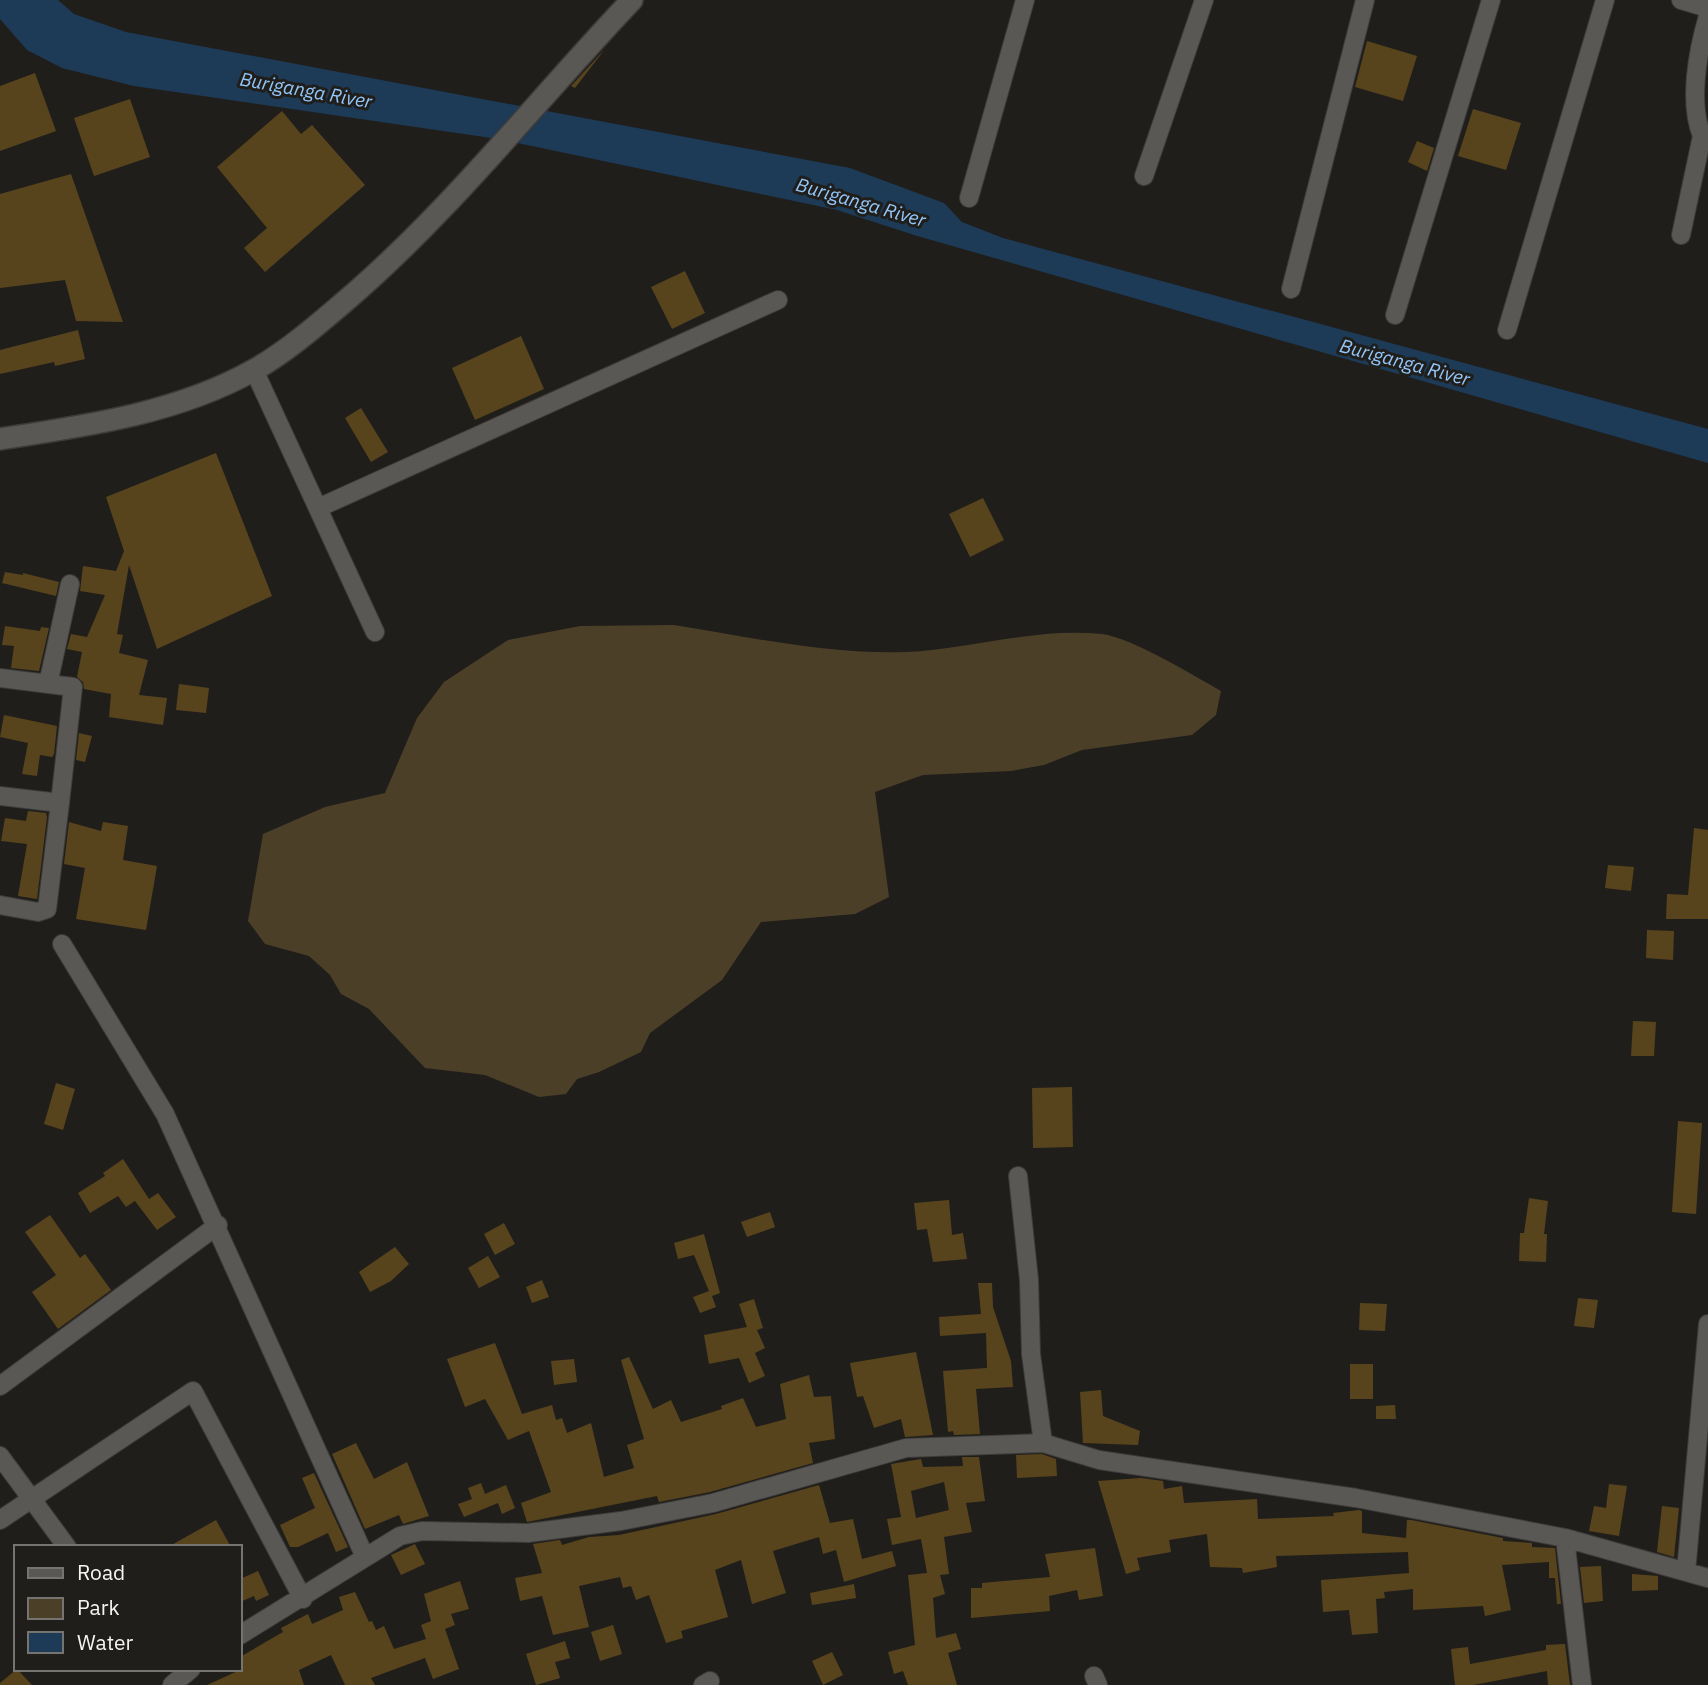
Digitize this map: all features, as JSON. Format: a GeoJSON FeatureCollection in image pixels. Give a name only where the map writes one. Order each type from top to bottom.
{"type":"FeatureCollection","features":[{"type":"Feature","properties":{"kind":"street"},"geometry":{"type":"LineString","coordinates":[[0,439],[92,425],[174,403],[254,370],[317,325],[385,267],[457,194],[545,91],[632,0]]}},
{"type":"Feature","properties":{"kind":"street"},"geometry":{"type":"LineString","coordinates":[[970,198],[1025,0]]}},
{"type":"Feature","properties":{"kind":"street"},"geometry":{"type":"LineString","coordinates":[[1144,176],[1204,0]]}},
{"type":"Feature","properties":{"kind":"street"},"geometry":{"type":"LineString","coordinates":[[1291,289],[1365,0]]}},
{"type":"Feature","properties":{"kind":"street"},"geometry":{"type":"LineString","coordinates":[[1395,315],[1491,0]]}},
{"type":"Feature","properties":{"kind":"street"},"geometry":{"type":"LineString","coordinates":[[1507,330],[1605,0]]}},
{"type":"Feature","properties":{"kind":"street"},"geometry":{"type":"LineString","coordinates":[[1681,0],[1708,8]]}},
{"type":"Feature","properties":{"kind":"street"},"geometry":{"type":"LineString","coordinates":[[1681,235],[1702,136],[1695,120],[1702,36],[1708,16]]}},
{"type":"Feature","properties":{"kind":"street"},"geometry":{"type":"LineString","coordinates":[[318,508],[778,300]]}},
{"type":"Feature","properties":{"kind":"street"},"geometry":{"type":"LineString","coordinates":[[254,370],[375,632]]}},
{"type":"Feature","properties":{"kind":"street"},"geometry":{"type":"LineString","coordinates":[[48,684],[70,584]]}},
{"type":"Feature","properties":{"kind":"street"},"geometry":{"type":"LineString","coordinates":[[0,678],[73,687],[47,909],[38,912],[0,905]]}},
{"type":"Feature","properties":{"kind":"street"},"geometry":{"type":"LineString","coordinates":[[0,796],[60,803]]}},
{"type":"Feature","properties":{"kind":"street"},"geometry":{"type":"LineString","coordinates":[[62,944],[165,1114],[218,1225],[365,1557]]}},
{"type":"Feature","properties":{"kind":"street"},"geometry":{"type":"LineString","coordinates":[[1018,1176],[1029,1280],[1031,1353],[1043,1443]]}},
{"type":"Feature","properties":{"kind":"street"},"geometry":{"type":"LineString","coordinates":[[0,1386],[218,1225]]}},
{"type":"Feature","properties":{"kind":"street"},"geometry":{"type":"LineString","coordinates":[[1686,1572],[1708,1324]]}},
{"type":"Feature","properties":{"kind":"street"},"geometry":{"type":"LineString","coordinates":[[0,1520],[192,1391],[303,1599]]}},
{"type":"Feature","properties":{"kind":"street"},"geometry":{"type":"LineString","coordinates":[[242,1634],[303,1599],[400,1536],[422,1531],[528,1533],[621,1521],[713,1503],[906,1448],[1043,1443],[1099,1460],[1356,1498],[1565,1538],[1708,1578]]}},
{"type":"Feature","properties":{"kind":"street"},"geometry":{"type":"LineString","coordinates":[[0,1456],[65,1545]]}},
{"type":"Feature","properties":{"kind":"street"},"geometry":{"type":"LineString","coordinates":[[1565,1538],[1582,1685]]}},
{"type":"Feature","properties":{"kind":"green space"},"geometry":{"type":"Polygon","coordinates":[[[674,625],[790,644],[877,652],[930,650],[1053,633],[1102,634],[1129,642],[1221,691],[1216,715],[1192,735],[1082,750],[1044,765],[1011,771],[923,775],[875,792],[889,897],[855,914],[761,922],[722,980],[650,1033],[641,1052],[599,1072],[577,1079],[566,1094],[539,1097],[485,1075],[425,1068],[369,1009],[341,994],[330,975],[309,956],[265,944],[248,921],[263,834],[325,807],[385,793],[417,718],[444,682],[508,640],[580,626],[674,625]]]}},
{"type":"Feature","properties":{"kind":"water","name":"Buriganga River"},"geometry":{"type":"Polygon","coordinates":[[[0,0],[58,0],[74,14],[126,32],[850,168],[944,203],[962,222],[1003,238],[1708,429],[1708,463],[914,235],[837,210],[498,139],[134,86],[62,68],[27,50],[0,19],[0,0]]]}},
{"type":"Feature","properties":{"kind":"building"},"geometry":{"type":"Polygon","coordinates":[[[1367,41],[1417,56],[1403,101],[1355,87],[1367,41]]]}},
{"type":"Feature","properties":{"kind":"building"},"geometry":{"type":"Polygon","coordinates":[[[605,49],[575,88],[571,86],[605,49]]]}},
{"type":"Feature","properties":{"kind":"building"},"geometry":{"type":"Polygon","coordinates":[[[35,73],[56,131],[0,151],[0,86],[35,73]]]}},
{"type":"Feature","properties":{"kind":"building"},"geometry":{"type":"Polygon","coordinates":[[[130,99],[150,157],[94,176],[74,118],[130,99]]]}},
{"type":"Feature","properties":{"kind":"building"},"geometry":{"type":"Polygon","coordinates":[[[1473,109],[1521,123],[1506,170],[1458,156],[1473,109]]]}},
{"type":"Feature","properties":{"kind":"building"},"geometry":{"type":"Polygon","coordinates":[[[282,111],[301,134],[312,125],[365,185],[265,272],[244,248],[267,228],[217,167],[282,111]]]}},
{"type":"Feature","properties":{"kind":"building"},"geometry":{"type":"Polygon","coordinates":[[[1417,141],[1434,148],[1427,171],[1408,162],[1417,141]]]}},
{"type":"Feature","properties":{"kind":"building"},"geometry":{"type":"Polygon","coordinates":[[[71,174],[123,322],[76,321],[65,280],[0,288],[0,194],[71,174]]]}},
{"type":"Feature","properties":{"kind":"building"},"geometry":{"type":"Polygon","coordinates":[[[685,271],[705,313],[672,329],[651,287],[685,271]]]}},
{"type":"Feature","properties":{"kind":"building"},"geometry":{"type":"Polygon","coordinates":[[[78,330],[85,359],[55,366],[54,362],[0,374],[0,350],[78,330]]]}},
{"type":"Feature","properties":{"kind":"building"},"geometry":{"type":"Polygon","coordinates":[[[521,336],[544,389],[475,420],[452,368],[521,336]]]}},
{"type":"Feature","properties":{"kind":"building"},"geometry":{"type":"Polygon","coordinates":[[[361,408],[388,452],[371,462],[345,418],[361,408]]]}},
{"type":"Feature","properties":{"kind":"building"},"geometry":{"type":"Polygon","coordinates":[[[216,453],[272,596],[157,649],[129,565],[117,634],[123,635],[119,653],[148,660],[139,695],[167,698],[163,725],[109,717],[111,694],[84,689],[83,682],[77,677],[82,652],[67,649],[71,634],[87,637],[105,595],[80,591],[83,566],[116,571],[124,551],[106,497],[216,453]]]}},
{"type":"Feature","properties":{"kind":"building"},"geometry":{"type":"Polygon","coordinates":[[[983,498],[1004,540],[970,557],[949,514],[983,498]]]}},
{"type":"Feature","properties":{"kind":"building"},"geometry":{"type":"Polygon","coordinates":[[[5,572],[23,573],[59,582],[56,596],[2,583],[5,572]]]}},
{"type":"Feature","properties":{"kind":"building"},"geometry":{"type":"Polygon","coordinates":[[[5,626],[40,631],[41,627],[49,628],[39,671],[11,668],[14,646],[2,645],[5,626]]]}},
{"type":"Feature","properties":{"kind":"building"},"geometry":{"type":"Polygon","coordinates":[[[179,684],[209,688],[206,713],[176,710],[179,684]]]}},
{"type":"Feature","properties":{"kind":"building"},"geometry":{"type":"Polygon","coordinates":[[[4,715],[57,726],[54,754],[52,757],[40,755],[37,776],[22,774],[28,743],[0,737],[4,715]]]}},
{"type":"Feature","properties":{"kind":"building"},"geometry":{"type":"Polygon","coordinates":[[[79,733],[92,736],[85,762],[76,760],[79,733]]]}},
{"type":"Feature","properties":{"kind":"building"},"geometry":{"type":"Polygon","coordinates":[[[28,811],[46,813],[47,817],[37,899],[18,896],[27,844],[1,841],[5,818],[26,821],[28,811]]]}},
{"type":"Feature","properties":{"kind":"building"},"geometry":{"type":"Polygon","coordinates":[[[69,822],[101,831],[103,822],[128,826],[123,860],[157,866],[146,930],[76,919],[85,868],[64,864],[69,822]]]}},
{"type":"Feature","properties":{"kind":"building"},"geometry":{"type":"Polygon","coordinates":[[[1694,828],[1708,830],[1708,919],[1666,919],[1667,894],[1688,895],[1694,828]]]}},
{"type":"Feature","properties":{"kind":"building"},"geometry":{"type":"Polygon","coordinates":[[[1608,865],[1634,867],[1631,891],[1605,888],[1608,865]]]}},
{"type":"Feature","properties":{"kind":"building"},"geometry":{"type":"Polygon","coordinates":[[[1647,930],[1674,931],[1673,960],[1646,958],[1647,930]]]}},
{"type":"Feature","properties":{"kind":"building"},"geometry":{"type":"Polygon","coordinates":[[[1633,1021],[1656,1022],[1654,1056],[1631,1056],[1633,1021]]]}},
{"type":"Feature","properties":{"kind":"building"},"geometry":{"type":"Polygon","coordinates":[[[56,1083],[75,1089],[63,1130],[44,1124],[56,1083]]]}},
{"type":"Feature","properties":{"kind":"building"},"geometry":{"type":"Polygon","coordinates":[[[1072,1087],[1073,1147],[1033,1148],[1032,1088],[1072,1087]]]}},
{"type":"Feature","properties":{"kind":"building"},"geometry":{"type":"Polygon","coordinates":[[[1678,1121],[1702,1123],[1696,1214],[1672,1212],[1678,1121]]]}},
{"type":"Feature","properties":{"kind":"building"},"geometry":{"type":"Polygon","coordinates":[[[123,1159],[149,1199],[158,1193],[176,1217],[157,1230],[135,1201],[126,1207],[118,1196],[90,1213],[78,1193],[105,1176],[103,1173],[123,1159]]]}},
{"type":"Feature","properties":{"kind":"building"},"geometry":{"type":"Polygon","coordinates":[[[1529,1198],[1548,1201],[1544,1234],[1547,1234],[1546,1262],[1519,1261],[1520,1233],[1524,1233],[1529,1198]]]}},
{"type":"Feature","properties":{"kind":"building"},"geometry":{"type":"Polygon","coordinates":[[[949,1200],[952,1235],[963,1233],[967,1259],[933,1262],[927,1229],[917,1230],[914,1203],[949,1200]]]}},
{"type":"Feature","properties":{"kind":"building"},"geometry":{"type":"Polygon","coordinates":[[[770,1212],[775,1227],[747,1237],[741,1222],[770,1212]]]}},
{"type":"Feature","properties":{"kind":"building"},"geometry":{"type":"Polygon","coordinates":[[[50,1215],[80,1258],[85,1254],[111,1290],[58,1329],[32,1292],[56,1275],[25,1232],[50,1215]]]}},
{"type":"Feature","properties":{"kind":"building"},"geometry":{"type":"Polygon","coordinates":[[[504,1223],[515,1244],[495,1255],[484,1234],[504,1223]]]}},
{"type":"Feature","properties":{"kind":"building"},"geometry":{"type":"Polygon","coordinates":[[[704,1234],[720,1293],[712,1296],[716,1307],[700,1313],[693,1297],[709,1291],[694,1255],[678,1259],[674,1243],[704,1234]]]}},
{"type":"Feature","properties":{"kind":"building"},"geometry":{"type":"Polygon","coordinates":[[[395,1247],[409,1264],[391,1281],[370,1292],[359,1272],[395,1247]]]}},
{"type":"Feature","properties":{"kind":"building"},"geometry":{"type":"Polygon","coordinates":[[[488,1256],[500,1277],[479,1288],[468,1268],[488,1256]]]}},
{"type":"Feature","properties":{"kind":"building"},"geometry":{"type":"Polygon","coordinates":[[[542,1280],[549,1297],[532,1303],[526,1287],[542,1280]]]}},
{"type":"Feature","properties":{"kind":"building"},"geometry":{"type":"Polygon","coordinates":[[[978,1283],[992,1283],[993,1307],[1011,1361],[1013,1387],[976,1389],[980,1434],[954,1435],[953,1431],[948,1432],[943,1371],[987,1368],[986,1333],[940,1336],[939,1317],[981,1314],[978,1283]]]}},
{"type":"Feature","properties":{"kind":"building"},"geometry":{"type":"Polygon","coordinates":[[[1578,1298],[1598,1300],[1594,1328],[1574,1326],[1578,1298]]]}},
{"type":"Feature","properties":{"kind":"building"},"geometry":{"type":"Polygon","coordinates":[[[754,1299],[763,1328],[757,1330],[765,1348],[755,1353],[765,1376],[749,1383],[739,1358],[709,1364],[704,1335],[747,1327],[739,1304],[754,1299]]]}},
{"type":"Feature","properties":{"kind":"building"},"geometry":{"type":"Polygon","coordinates":[[[1360,1303],[1387,1304],[1385,1331],[1359,1330],[1360,1303]]]}},
{"type":"Feature","properties":{"kind":"building"},"geometry":{"type":"Polygon","coordinates":[[[495,1343],[522,1414],[552,1405],[556,1420],[562,1418],[567,1433],[591,1423],[604,1477],[634,1468],[627,1445],[644,1439],[621,1360],[629,1357],[653,1409],[671,1400],[681,1422],[722,1409],[721,1406],[743,1398],[756,1427],[786,1419],[780,1384],[809,1375],[814,1397],[831,1396],[835,1439],[809,1443],[813,1463],[710,1492],[659,1502],[657,1496],[527,1522],[521,1503],[551,1492],[529,1431],[508,1440],[485,1399],[465,1407],[447,1359],[495,1343]]]}},
{"type":"Feature","properties":{"kind":"building"},"geometry":{"type":"Polygon","coordinates":[[[916,1352],[933,1435],[905,1437],[901,1419],[874,1428],[863,1396],[857,1397],[850,1363],[916,1352]]]}},
{"type":"Feature","properties":{"kind":"building"},"geometry":{"type":"Polygon","coordinates":[[[574,1359],[577,1382],[554,1385],[551,1361],[574,1359]]]}},
{"type":"Feature","properties":{"kind":"building"},"geometry":{"type":"Polygon","coordinates":[[[1350,1364],[1373,1364],[1373,1399],[1350,1399],[1350,1364]]]}},
{"type":"Feature","properties":{"kind":"building"},"geometry":{"type":"Polygon","coordinates":[[[1101,1390],[1103,1416],[1140,1431],[1138,1445],[1083,1443],[1080,1392],[1101,1390]]]}},
{"type":"Feature","properties":{"kind":"building"},"geometry":{"type":"Polygon","coordinates":[[[1395,1405],[1396,1419],[1376,1419],[1376,1406],[1395,1405]]]}},
{"type":"Feature","properties":{"kind":"building"},"geometry":{"type":"Polygon","coordinates":[[[356,1443],[374,1479],[407,1462],[429,1516],[403,1524],[399,1515],[365,1529],[332,1454],[356,1443]]]}},
{"type":"Feature","properties":{"kind":"building"},"geometry":{"type":"Polygon","coordinates":[[[1042,1454],[1056,1459],[1057,1476],[1017,1478],[1016,1455],[1042,1454]]]}},
{"type":"Feature","properties":{"kind":"building"},"geometry":{"type":"Polygon","coordinates":[[[962,1457],[979,1457],[985,1501],[966,1503],[972,1532],[944,1537],[949,1574],[940,1575],[945,1594],[933,1598],[936,1638],[956,1633],[961,1649],[948,1653],[957,1685],[908,1685],[903,1671],[894,1674],[888,1652],[915,1645],[908,1575],[927,1573],[921,1539],[892,1545],[887,1519],[901,1517],[891,1464],[921,1459],[923,1467],[963,1466],[962,1457]],[[944,1482],[911,1491],[916,1518],[949,1510],[944,1482]]]}},
{"type":"Feature","properties":{"kind":"building"},"geometry":{"type":"Polygon","coordinates":[[[314,1473],[348,1547],[336,1552],[328,1533],[298,1547],[290,1547],[280,1525],[315,1508],[302,1478],[314,1473]]]}},
{"type":"Feature","properties":{"kind":"building"},"geometry":{"type":"Polygon","coordinates":[[[1141,1478],[1163,1481],[1164,1489],[1182,1486],[1184,1503],[1257,1499],[1258,1519],[1334,1516],[1333,1513],[1359,1510],[1362,1511],[1362,1533],[1406,1538],[1407,1520],[1411,1520],[1503,1538],[1503,1541],[1532,1543],[1532,1547],[1555,1548],[1561,1604],[1557,1604],[1555,1578],[1549,1578],[1549,1562],[1502,1565],[1511,1610],[1485,1616],[1483,1606],[1413,1610],[1413,1589],[1384,1592],[1385,1598],[1376,1599],[1378,1633],[1352,1635],[1349,1610],[1323,1612],[1321,1580],[1409,1573],[1408,1552],[1276,1556],[1277,1567],[1243,1573],[1242,1568],[1210,1567],[1207,1534],[1169,1540],[1171,1552],[1137,1558],[1140,1570],[1126,1574],[1098,1481],[1141,1478]]]}},
{"type":"Feature","properties":{"kind":"building"},"geometry":{"type":"Polygon","coordinates":[[[481,1483],[485,1494],[506,1485],[515,1508],[502,1514],[498,1503],[464,1517],[458,1504],[472,1499],[468,1488],[481,1483]]]}},
{"type":"Feature","properties":{"kind":"building"},"geometry":{"type":"Polygon","coordinates":[[[1609,1484],[1627,1486],[1619,1536],[1589,1531],[1594,1506],[1606,1508],[1609,1484]]]}},
{"type":"Feature","properties":{"kind":"building"},"geometry":{"type":"Polygon","coordinates":[[[819,1485],[830,1523],[853,1519],[862,1559],[892,1551],[896,1566],[844,1582],[836,1550],[823,1554],[819,1537],[773,1551],[786,1593],[752,1604],[741,1560],[715,1570],[728,1617],[681,1631],[683,1638],[666,1643],[649,1595],[636,1600],[631,1586],[623,1588],[620,1577],[579,1586],[589,1627],[553,1635],[542,1596],[520,1601],[515,1578],[542,1573],[533,1544],[560,1540],[562,1545],[589,1537],[619,1535],[716,1514],[819,1485]]]}},
{"type":"Feature","properties":{"kind":"building"},"geometry":{"type":"Polygon","coordinates":[[[1662,1506],[1679,1508],[1674,1557],[1657,1552],[1662,1506]]]}},
{"type":"Feature","properties":{"kind":"building"},"geometry":{"type":"Polygon","coordinates":[[[216,1520],[230,1545],[172,1545],[216,1520]]]}},
{"type":"Feature","properties":{"kind":"building"},"geometry":{"type":"Polygon","coordinates":[[[415,1544],[425,1564],[401,1575],[391,1555],[415,1544]]]}},
{"type":"Feature","properties":{"kind":"building"},"geometry":{"type":"Polygon","coordinates":[[[1095,1548],[1103,1596],[1079,1600],[1077,1590],[1049,1596],[1050,1611],[971,1618],[971,1588],[982,1588],[982,1583],[1050,1577],[1045,1554],[1095,1548]]]}},
{"type":"Feature","properties":{"kind":"building"},"geometry":{"type":"Polygon","coordinates":[[[1601,1566],[1603,1601],[1584,1603],[1580,1567],[1601,1566]]]}},
{"type":"Feature","properties":{"kind":"building"},"geometry":{"type":"Polygon","coordinates":[[[258,1571],[269,1595],[256,1601],[254,1596],[242,1601],[242,1578],[258,1571]]]}},
{"type":"Feature","properties":{"kind":"building"},"geometry":{"type":"Polygon","coordinates":[[[1632,1574],[1658,1576],[1658,1590],[1632,1591],[1632,1574]]]}},
{"type":"Feature","properties":{"kind":"building"},"geometry":{"type":"Polygon","coordinates":[[[460,1581],[469,1609],[451,1614],[455,1625],[445,1629],[459,1669],[433,1679],[425,1658],[371,1678],[375,1685],[345,1685],[331,1655],[299,1670],[304,1685],[207,1685],[242,1671],[242,1656],[283,1632],[281,1628],[308,1614],[312,1624],[343,1610],[339,1597],[355,1592],[369,1622],[372,1621],[376,1630],[384,1626],[394,1649],[426,1639],[421,1625],[431,1621],[424,1594],[460,1581]]]}},
{"type":"Feature","properties":{"kind":"building"},"geometry":{"type":"Polygon","coordinates":[[[854,1584],[856,1598],[812,1605],[810,1593],[854,1584]]]}},
{"type":"Feature","properties":{"kind":"building"},"geometry":{"type":"Polygon","coordinates":[[[613,1625],[622,1654],[600,1661],[591,1632],[613,1625]]]}},
{"type":"Feature","properties":{"kind":"building"},"geometry":{"type":"Polygon","coordinates":[[[565,1641],[570,1658],[555,1662],[560,1678],[536,1685],[526,1654],[565,1641]]]}},
{"type":"Feature","properties":{"kind":"building"},"geometry":{"type":"Polygon","coordinates":[[[1565,1644],[1570,1685],[1548,1685],[1547,1671],[1473,1685],[1455,1685],[1451,1649],[1468,1647],[1470,1664],[1546,1650],[1546,1645],[1565,1644]]]}},
{"type":"Feature","properties":{"kind":"building"},"geometry":{"type":"Polygon","coordinates":[[[832,1652],[843,1675],[823,1685],[812,1661],[832,1652]]]}},
{"type":"Feature","properties":{"kind":"building"},"geometry":{"type":"Polygon","coordinates":[[[15,1671],[19,1671],[32,1685],[0,1685],[15,1671]]]}}]}
